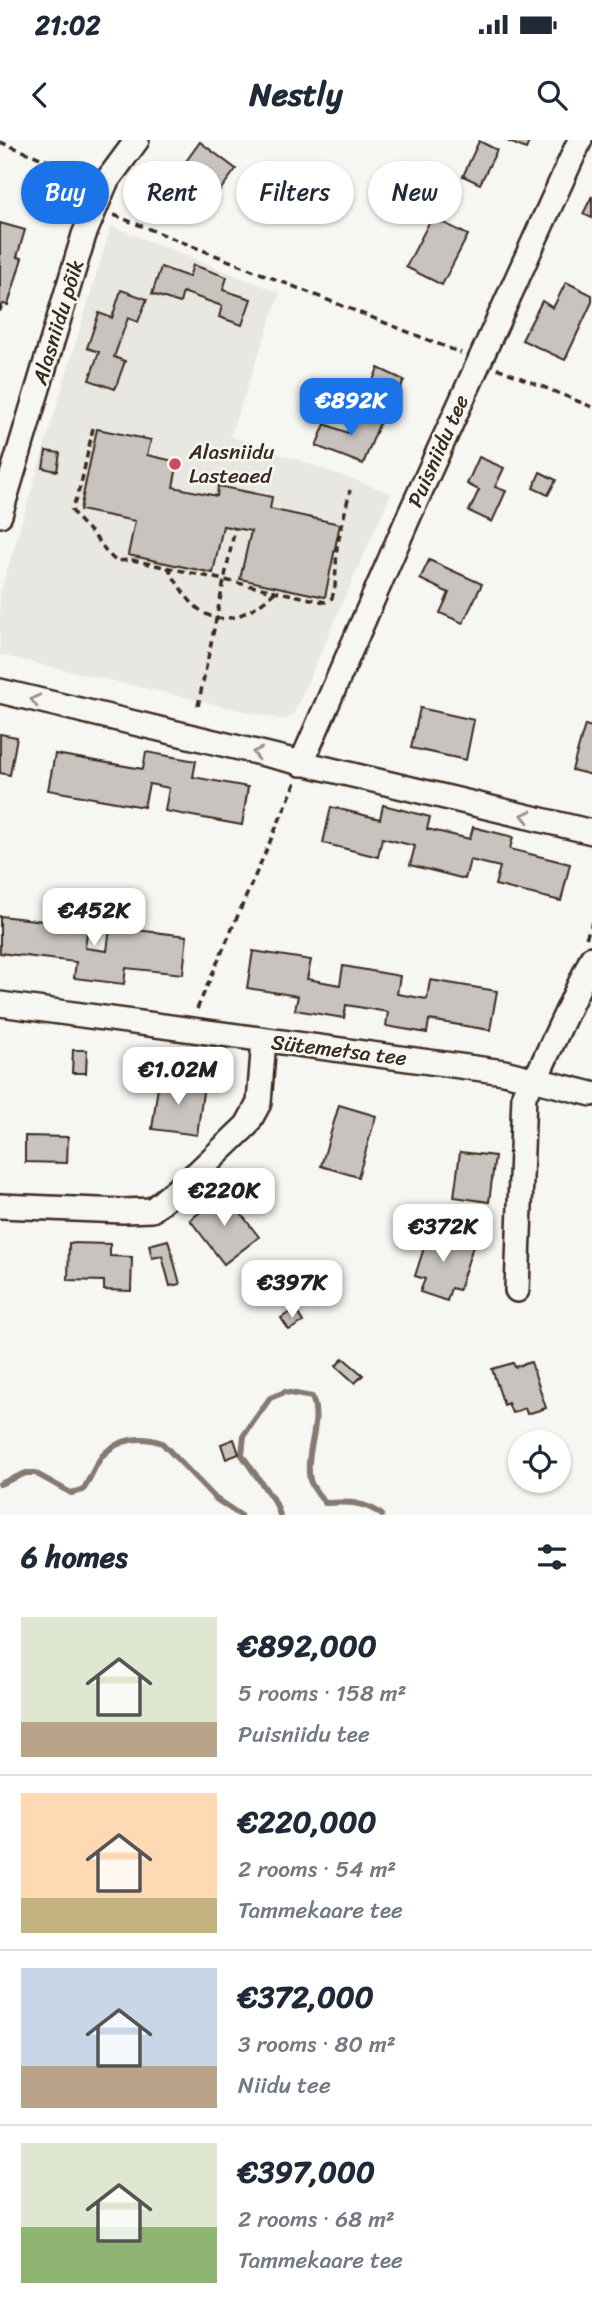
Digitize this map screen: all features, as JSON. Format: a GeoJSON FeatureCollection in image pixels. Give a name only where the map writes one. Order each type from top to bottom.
{"type":"FeatureCollection","features":[{"type":"Feature","properties":{"kind":"street","name":"Alasniidu põik"},"geometry":{"type":"LineString","coordinates":[[109,178],[137,140]]}},
{"type":"Feature","properties":{"kind":"street","name":"Puisniidu tee"},"geometry":{"type":"LineString","coordinates":[[301,764],[580,140]]}},
{"type":"Feature","properties":{"kind":"street","name":"Alasniidu põik"},"geometry":{"type":"LineString","coordinates":[[0,515],[89,224]]}},
{"type":"Feature","properties":{"kind":"street"},"geometry":{"type":"LineString","coordinates":[[0,691],[592,832]]}},
{"type":"Feature","properties":{"kind":"street"},"geometry":{"type":"LineString","coordinates":[[517,1290],[524,1094],[536,1078],[587,953]]}},
{"type":"Feature","properties":{"kind":"street","name":"Sütemetsa tee"},"geometry":{"type":"LineString","coordinates":[[0,1004],[504,1072],[592,1094]]}},
{"type":"Feature","properties":{"kind":"street"},"geometry":{"type":"LineString","coordinates":[[0,1206],[152,1210],[198,1172],[247,1125],[260,1103],[264,1040]]}},
{"type":"Feature","properties":{"kind":"path"},"geometry":{"type":"LineString","coordinates":[[0,142],[48,161]]}},
{"type":"Feature","properties":{"kind":"path"},"geometry":{"type":"LineString","coordinates":[[109,212],[592,407]]}},
{"type":"Feature","properties":{"kind":"path"},"geometry":{"type":"LineString","coordinates":[[93,428],[81,484],[72,510],[77,520],[98,539],[106,553],[116,561],[132,560],[168,567],[326,602],[332,598],[335,587],[337,547],[350,490]]}},
{"type":"Feature","properties":{"kind":"path"},"geometry":{"type":"LineString","coordinates":[[198,706],[235,528]]}},
{"type":"Feature","properties":{"kind":"path"},"geometry":{"type":"LineString","coordinates":[[168,567],[182,595],[200,612],[216,619],[233,618],[259,606],[276,591]]}},
{"type":"Feature","properties":{"kind":"path"},"geometry":{"type":"LineString","coordinates":[[195,1015],[293,792],[301,764]]}},
{"type":"Feature","properties":{"kind":"path"},"geometry":{"type":"LineString","coordinates":[[587,953],[592,923]]}},
{"type":"Feature","properties":{"kind":"shaded area","name":"Alasniidu Lasteaed"},"geometry":{"type":"Polygon","coordinates":[[[111,226],[280,293],[230,436],[391,493],[293,715],[284,720],[0,655],[0,594],[111,226]]]}},
{"type":"Feature","properties":{"kind":"building"},"geometry":{"type":"Polygon","coordinates":[[[505,140],[530,140],[526,149],[505,140]]]}},
{"type":"Feature","properties":{"kind":"building"},"geometry":{"type":"Polygon","coordinates":[[[479,141],[497,150],[480,184],[463,176],[479,141]]]}},
{"type":"Feature","properties":{"kind":"building"},"geometry":{"type":"Polygon","coordinates":[[[200,142],[236,169],[222,188],[222,161],[186,161],[200,142]]]}},
{"type":"Feature","properties":{"kind":"building"},"geometry":{"type":"Polygon","coordinates":[[[592,196],[592,218],[583,214],[592,196]]]}},
{"type":"Feature","properties":{"kind":"building"},"geometry":{"type":"Polygon","coordinates":[[[0,223],[25,230],[17,257],[22,258],[8,305],[3,304],[0,312],[0,223]]]}},
{"type":"Feature","properties":{"kind":"building"},"geometry":{"type":"Polygon","coordinates":[[[428,224],[446,224],[468,235],[442,285],[406,267],[428,224]]]}},
{"type":"Feature","properties":{"kind":"building"},"geometry":{"type":"Polygon","coordinates":[[[193,265],[227,277],[223,290],[251,299],[242,325],[219,317],[222,306],[183,292],[180,303],[152,294],[161,267],[189,277],[193,265]]]}},
{"type":"Feature","properties":{"kind":"building"},"geometry":{"type":"Polygon","coordinates":[[[566,282],[592,295],[592,302],[565,360],[522,340],[542,301],[553,308],[566,282]]]}},
{"type":"Feature","properties":{"kind":"building"},"geometry":{"type":"Polygon","coordinates":[[[121,290],[147,299],[138,322],[128,318],[114,357],[125,361],[115,389],[89,380],[99,352],[87,348],[99,313],[112,318],[121,290]]]}},
{"type":"Feature","properties":{"kind":"building"},"geometry":{"type":"Polygon","coordinates":[[[378,368],[404,380],[396,399],[370,388],[378,368]]]}},
{"type":"Feature","properties":{"kind":"building"},"geometry":{"type":"Polygon","coordinates":[[[357,410],[381,420],[363,464],[316,446],[325,424],[348,433],[357,410]]]}},
{"type":"Feature","properties":{"kind":"building","name":"Alasniidu Lasteaed"},"geometry":{"type":"Polygon","coordinates":[[[97,429],[151,440],[147,455],[178,462],[173,487],[217,496],[218,486],[272,497],[270,509],[340,524],[325,597],[240,579],[251,531],[223,526],[213,573],[128,555],[135,521],[80,510],[97,429]]]}},
{"type":"Feature","properties":{"kind":"building"},"geometry":{"type":"Polygon","coordinates":[[[46,451],[60,453],[57,471],[43,468],[46,451]]]}},
{"type":"Feature","properties":{"kind":"building"},"geometry":{"type":"Polygon","coordinates":[[[479,457],[504,468],[495,487],[506,491],[492,522],[469,511],[479,490],[467,484],[479,457]]]}},
{"type":"Feature","properties":{"kind":"building"},"geometry":{"type":"Polygon","coordinates":[[[540,472],[556,480],[548,495],[533,488],[540,472]]]}},
{"type":"Feature","properties":{"kind":"building"},"geometry":{"type":"Polygon","coordinates":[[[429,560],[482,584],[463,623],[440,613],[449,593],[420,579],[429,560]]]}},
{"type":"Feature","properties":{"kind":"building"},"geometry":{"type":"Polygon","coordinates":[[[420,708],[474,720],[466,760],[411,748],[420,708]]]}},
{"type":"Feature","properties":{"kind":"building"},"geometry":{"type":"Polygon","coordinates":[[[585,725],[592,727],[592,775],[572,770],[585,725]]]}},
{"type":"Feature","properties":{"kind":"building"},"geometry":{"type":"Polygon","coordinates":[[[0,734],[17,737],[10,775],[0,773],[0,734]]]}},
{"type":"Feature","properties":{"kind":"building"},"geometry":{"type":"Polygon","coordinates":[[[146,752],[196,761],[193,777],[248,787],[242,825],[165,811],[169,788],[149,784],[144,807],[48,790],[55,754],[143,769],[146,752]]]}},
{"type":"Feature","properties":{"kind":"building"},"geometry":{"type":"Polygon","coordinates":[[[383,805],[430,817],[427,829],[470,839],[473,827],[513,837],[510,849],[570,864],[561,901],[495,885],[500,867],[470,860],[465,879],[410,865],[415,846],[382,838],[378,857],[323,843],[331,807],[380,819],[383,805]]]}},
{"type":"Feature","properties":{"kind":"building"},"geometry":{"type":"Polygon","coordinates":[[[0,916],[88,926],[85,948],[107,951],[110,927],[187,936],[183,974],[126,968],[124,984],[74,978],[76,962],[0,953],[0,916]]]}},
{"type":"Feature","properties":{"kind":"building"},"geometry":{"type":"Polygon","coordinates":[[[253,951],[311,960],[307,979],[340,985],[343,966],[400,976],[397,994],[427,999],[430,980],[497,991],[490,1030],[429,1020],[427,1033],[386,1026],[388,1012],[346,1005],[344,1018],[295,1010],[298,996],[247,988],[253,951]]]}},
{"type":"Feature","properties":{"kind":"building"},"geometry":{"type":"Polygon","coordinates":[[[73,1050],[87,1050],[86,1073],[72,1073],[73,1050]]]}},
{"type":"Feature","properties":{"kind":"building"},"geometry":{"type":"Polygon","coordinates":[[[170,1052],[191,1055],[189,1071],[168,1069],[170,1052]]]}},
{"type":"Feature","properties":{"kind":"building"},"geometry":{"type":"Polygon","coordinates":[[[159,1079],[204,1085],[197,1135],[152,1129],[159,1079]]]}},
{"type":"Feature","properties":{"kind":"building"},"geometry":{"type":"Polygon","coordinates":[[[339,1105],[376,1116],[358,1177],[321,1166],[339,1105]]]}},
{"type":"Feature","properties":{"kind":"building"},"geometry":{"type":"Polygon","coordinates":[[[25,1136],[68,1137],[67,1163],[25,1162],[25,1136]]]}},
{"type":"Feature","properties":{"kind":"building"},"geometry":{"type":"Polygon","coordinates":[[[460,1152],[495,1156],[489,1202],[454,1197],[460,1152]]]}},
{"type":"Feature","properties":{"kind":"building"},"geometry":{"type":"Polygon","coordinates":[[[225,1193],[259,1237],[224,1264],[190,1220],[225,1193]]]}},
{"type":"Feature","properties":{"kind":"building"},"geometry":{"type":"Polygon","coordinates":[[[430,1229],[474,1243],[459,1290],[451,1288],[447,1301],[420,1292],[425,1279],[415,1276],[430,1229]]]}},
{"type":"Feature","properties":{"kind":"building"},"geometry":{"type":"Polygon","coordinates":[[[168,1240],[180,1284],[170,1286],[162,1256],[152,1258],[149,1245],[168,1240]]]}},
{"type":"Feature","properties":{"kind":"building"},"geometry":{"type":"Polygon","coordinates":[[[69,1243],[110,1244],[110,1256],[132,1257],[131,1291],[104,1290],[104,1281],[68,1280],[69,1243]]]}},
{"type":"Feature","properties":{"kind":"building"},"geometry":{"type":"Polygon","coordinates":[[[295,1309],[303,1322],[289,1330],[281,1318],[295,1309]]]}},
{"type":"Feature","properties":{"kind":"building"},"geometry":{"type":"Polygon","coordinates":[[[343,1358],[363,1375],[355,1383],[336,1366],[343,1358]]]}},
{"type":"Feature","properties":{"kind":"building"},"geometry":{"type":"Polygon","coordinates":[[[531,1362],[546,1408],[527,1414],[525,1408],[512,1413],[508,1403],[504,1405],[492,1369],[513,1363],[515,1367],[531,1362]]]}},
{"type":"Feature","properties":{"kind":"building"},"geometry":{"type":"Polygon","coordinates":[[[234,1439],[239,1454],[226,1459],[221,1444],[234,1439]]]}},
{"type":"Feature","properties":{"kind":"waterway"},"geometry":{"type":"LineString","coordinates":[[280,1515],[276,1504],[242,1455],[244,1435],[270,1398],[285,1392],[312,1397],[315,1427],[309,1459],[310,1480],[325,1503],[362,1505],[382,1515]]}},
{"type":"Feature","properties":{"kind":"waterway"},"geometry":{"type":"LineString","coordinates":[[0,1484],[26,1473],[35,1473],[71,1493],[83,1490],[100,1459],[109,1450],[123,1442],[146,1439],[162,1443],[216,1499],[240,1515]]}},
{"type":"Feature","properties":{"kind":"place","name":"Alasniidu Lasteaed"},"geometry":{"type":"Point","coordinates":[175,464]}}]}
